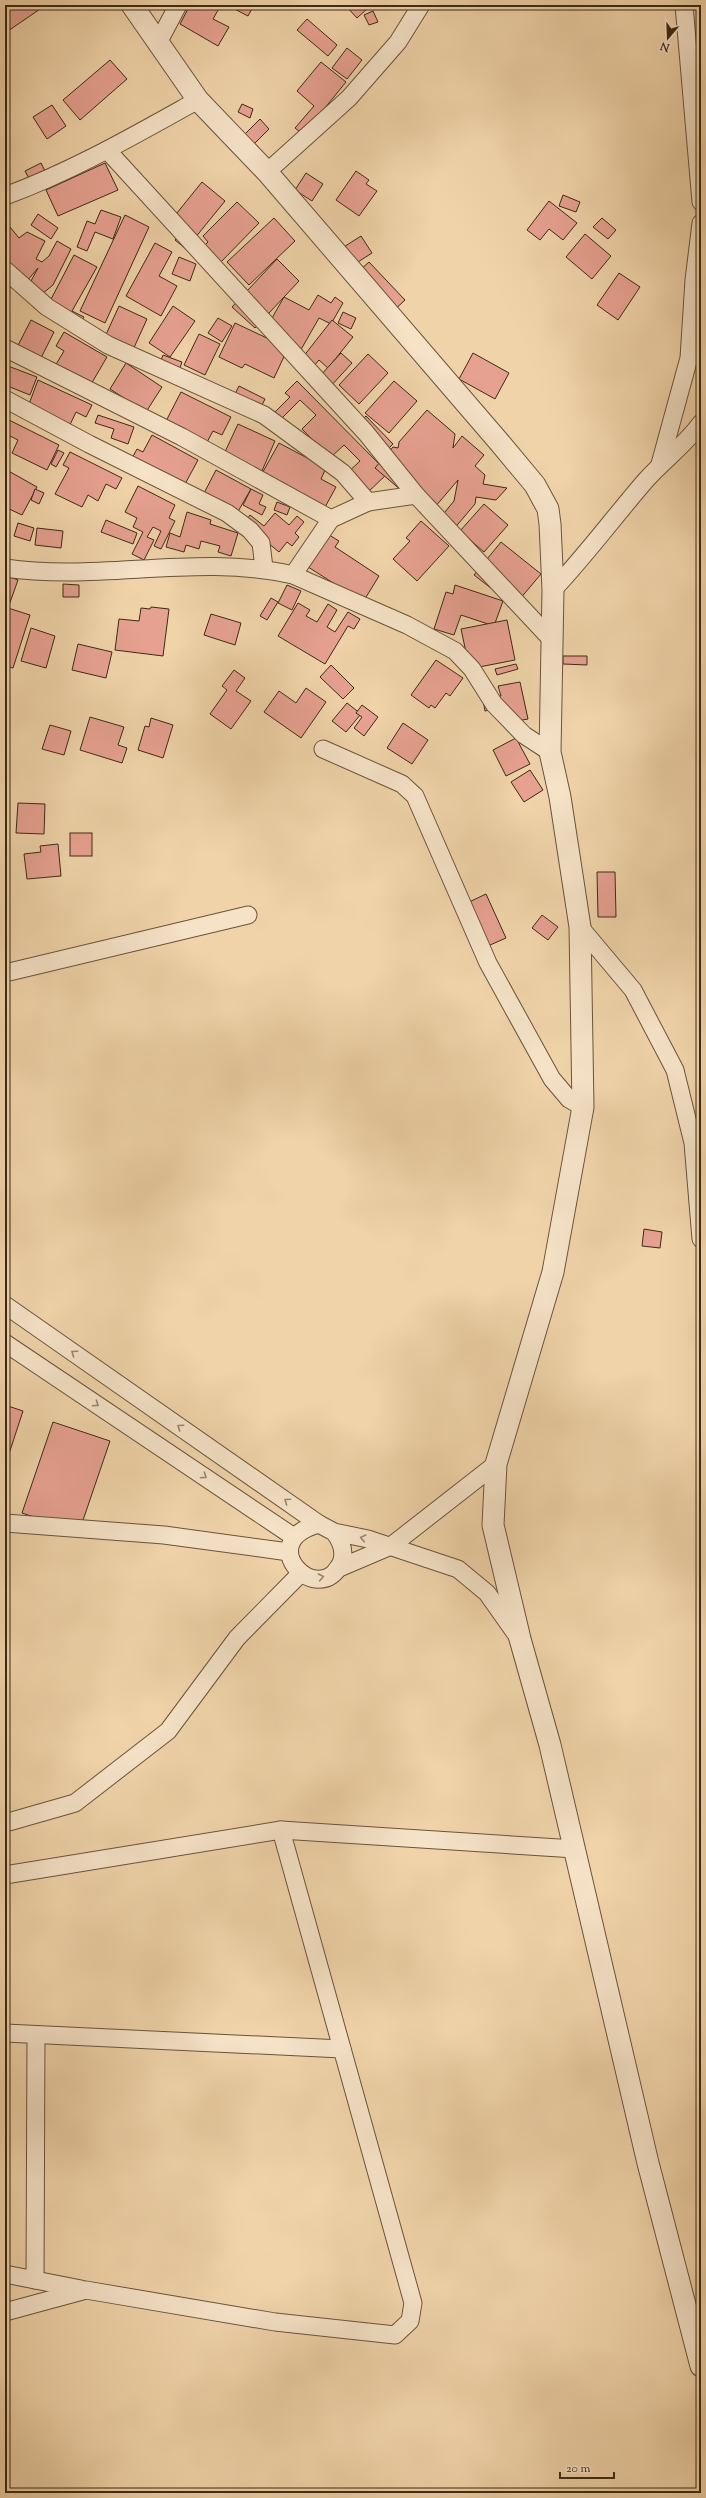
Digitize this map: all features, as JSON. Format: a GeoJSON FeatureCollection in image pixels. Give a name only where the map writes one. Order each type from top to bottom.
{"type":"FeatureCollection","features":[{"type":"Feature","properties":{"kind":"street"},"geometry":{"type":"LineString","coordinates":[[132,5],[159,41],[198,100],[267,172],[536,485],[548,509],[553,590],[550,638],[550,752],[560,797],[580,927],[584,1107],[553,1272],[496,1464],[493,1525],[520,1639],[550,1746],[648,2163],[701,2366]]}},
{"type":"Feature","properties":{"kind":"street"},"geometry":{"type":"LineString","coordinates":[[159,41],[178,5]]}},
{"type":"Feature","properties":{"kind":"street"},"geometry":{"type":"LineString","coordinates":[[267,172],[349,98],[398,42],[421,5]]}},
{"type":"Feature","properties":{"kind":"street"},"geometry":{"type":"LineString","coordinates":[[684,5],[701,202]]}},
{"type":"Feature","properties":{"kind":"street"},"geometry":{"type":"LineString","coordinates":[[5,196],[32,186],[107,150],[198,100]]}},
{"type":"Feature","properties":{"kind":"street"},"geometry":{"type":"LineString","coordinates":[[107,150],[366,433],[416,495],[550,638]]}},
{"type":"Feature","properties":{"kind":"street"},"geometry":{"type":"LineString","coordinates":[[660,464],[689,358],[694,280],[701,223]]}},
{"type":"Feature","properties":{"kind":"street"},"geometry":{"type":"LineString","coordinates":[[5,270],[48,307],[108,345],[264,415],[343,473],[368,502]]}},
{"type":"Feature","properties":{"kind":"street"},"geometry":{"type":"LineString","coordinates":[[5,348],[182,437],[331,519]]}},
{"type":"Feature","properties":{"kind":"street"},"geometry":{"type":"LineString","coordinates":[[5,399],[89,444],[227,513],[250,530],[261,543],[264,568]]}},
{"type":"Feature","properties":{"kind":"street"},"geometry":{"type":"LineString","coordinates":[[553,590],[585,556],[620,510],[660,464],[688,440],[701,423]]}},
{"type":"Feature","properties":{"kind":"street"},"geometry":{"type":"LineString","coordinates":[[293,575],[331,519],[368,502],[416,495]]}},
{"type":"Feature","properties":{"kind":"street"},"geometry":{"type":"LineString","coordinates":[[5,568],[33,572],[78,574],[175,567],[264,568],[293,575],[407,625],[455,651],[472,669],[494,704],[524,735],[550,752]]}},
{"type":"Feature","properties":{"kind":"street"},"geometry":{"type":"LineString","coordinates":[[323,749],[402,784],[414,796],[488,963],[552,1079],[569,1099],[584,1107]]}},
{"type":"Feature","properties":{"kind":"street"},"geometry":{"type":"LineString","coordinates":[[5,973],[248,915]]}},
{"type":"Feature","properties":{"kind":"street"},"geometry":{"type":"LineString","coordinates":[[580,927],[633,990],[675,1070],[694,1143],[701,1239]]}},
{"type":"Feature","properties":{"kind":"street"},"geometry":{"type":"LineString","coordinates":[[5,1305],[319,1524],[334,1532],[368,1539],[458,1568],[487,1593],[520,1639]]}},
{"type":"Feature","properties":{"kind":"street"},"geometry":{"type":"LineString","coordinates":[[5,1343],[292,1545]]}},
{"type":"Feature","properties":{"kind":"street"},"geometry":{"type":"LineString","coordinates":[[319,1524],[301,1530],[292,1545],[294,1568],[300,1574],[308,1578],[324,1578],[338,1569],[391,1546],[496,1464]]}},
{"type":"Feature","properties":{"kind":"street"},"geometry":{"type":"LineString","coordinates":[[5,1523],[292,1545]]}},
{"type":"Feature","properties":{"kind":"street"},"geometry":{"type":"LineString","coordinates":[[334,1532],[342,1546],[342,1558],[338,1569]]}},
{"type":"Feature","properties":{"kind":"street"},"geometry":{"type":"LineString","coordinates":[[5,1823],[75,1803],[168,1731],[237,1638],[300,1574]]}},
{"type":"Feature","properties":{"kind":"street"},"geometry":{"type":"LineString","coordinates":[[5,1875],[280,1830],[574,1849]]}},
{"type":"Feature","properties":{"kind":"street"},"geometry":{"type":"LineString","coordinates":[[5,2274],[86,2290],[276,2322],[395,2335],[410,2321],[413,2304],[280,1830]]}},
{"type":"Feature","properties":{"kind":"street"},"geometry":{"type":"LineString","coordinates":[[5,2033],[342,2049]]}},
{"type":"Feature","properties":{"kind":"street"},"geometry":{"type":"LineString","coordinates":[[35,2280],[36,2035]]}},
{"type":"Feature","properties":{"kind":"street"},"geometry":{"type":"LineString","coordinates":[[5,2312],[86,2290]]}},
{"type":"Feature","properties":{"kind":"building"},"geometry":{"type":"Polygon","coordinates":[[[5,5],[46,5],[5,33],[5,5]]]}},
{"type":"Feature","properties":{"kind":"building"},"geometry":{"type":"Polygon","coordinates":[[[190,5],[221,5],[213,19],[229,27],[218,46],[180,24],[190,5]]]}},
{"type":"Feature","properties":{"kind":"building"},"geometry":{"type":"Polygon","coordinates":[[[227,5],[254,5],[248,16],[227,5]]]}},
{"type":"Feature","properties":{"kind":"building"},"geometry":{"type":"Polygon","coordinates":[[[345,5],[365,5],[368,8],[357,18],[345,5]]]}},
{"type":"Feature","properties":{"kind":"building"},"geometry":{"type":"Polygon","coordinates":[[[373,11],[378,22],[369,25],[364,15],[373,11]]]}},
{"type":"Feature","properties":{"kind":"building"},"geometry":{"type":"Polygon","coordinates":[[[307,19],[337,45],[328,56],[297,30],[307,19]]]}},
{"type":"Feature","properties":{"kind":"building"},"geometry":{"type":"Polygon","coordinates":[[[347,48],[362,60],[347,79],[332,68],[347,48]]]}},
{"type":"Feature","properties":{"kind":"building"},"geometry":{"type":"Polygon","coordinates":[[[110,60],[127,79],[80,120],[63,100],[110,60]]]}},
{"type":"Feature","properties":{"kind":"building"},"geometry":{"type":"Polygon","coordinates":[[[321,62],[346,82],[320,114],[309,139],[295,128],[314,106],[297,91],[321,62]]]}},
{"type":"Feature","properties":{"kind":"building"},"geometry":{"type":"Polygon","coordinates":[[[242,104],[253,109],[250,118],[238,112],[242,104]]]}},
{"type":"Feature","properties":{"kind":"building"},"geometry":{"type":"Polygon","coordinates":[[[52,105],[66,126],[47,139],[33,117],[52,105]]]}},
{"type":"Feature","properties":{"kind":"building"},"geometry":{"type":"Polygon","coordinates":[[[260,119],[269,129],[253,145],[243,136],[260,119]]]}},
{"type":"Feature","properties":{"kind":"building"},"geometry":{"type":"Polygon","coordinates":[[[41,163],[47,175],[32,184],[25,171],[41,163]]]}},
{"type":"Feature","properties":{"kind":"building"},"geometry":{"type":"Polygon","coordinates":[[[105,163],[118,190],[58,216],[46,190],[105,163]]]}},
{"type":"Feature","properties":{"kind":"building"},"geometry":{"type":"Polygon","coordinates":[[[356,171],[369,180],[366,184],[377,191],[359,216],[336,200],[356,171]]]}},
{"type":"Feature","properties":{"kind":"building"},"geometry":{"type":"Polygon","coordinates":[[[306,173],[323,184],[312,201],[295,190],[306,173]]]}},
{"type":"Feature","properties":{"kind":"building"},"geometry":{"type":"Polygon","coordinates":[[[202,182],[225,201],[186,249],[175,240],[180,234],[168,224],[202,182]]]}},
{"type":"Feature","properties":{"kind":"building"},"geometry":{"type":"Polygon","coordinates":[[[563,195],[580,202],[576,212],[559,206],[563,195]]]}},
{"type":"Feature","properties":{"kind":"building"},"geometry":{"type":"Polygon","coordinates":[[[549,201],[577,223],[563,240],[549,229],[540,240],[527,230],[549,201]]]}},
{"type":"Feature","properties":{"kind":"building"},"geometry":{"type":"Polygon","coordinates":[[[237,202],[259,223],[219,264],[202,248],[208,242],[203,236],[237,202]]]}},
{"type":"Feature","properties":{"kind":"building"},"geometry":{"type":"Polygon","coordinates":[[[101,210],[121,217],[113,239],[95,232],[87,251],[77,247],[87,221],[95,224],[101,210]]]}},
{"type":"Feature","properties":{"kind":"building"},"geometry":{"type":"Polygon","coordinates":[[[38,214],[58,228],[51,239],[31,225],[38,214]]]}},
{"type":"Feature","properties":{"kind":"building"},"geometry":{"type":"Polygon","coordinates":[[[125,215],[149,227],[105,323],[80,311],[125,215]]]}},
{"type":"Feature","properties":{"kind":"building"},"geometry":{"type":"Polygon","coordinates":[[[274,218],[295,241],[249,285],[227,262],[274,218]]]}},
{"type":"Feature","properties":{"kind":"building"},"geometry":{"type":"Polygon","coordinates":[[[602,218],[616,230],[608,239],[593,227],[602,218]]]}},
{"type":"Feature","properties":{"kind":"building"},"geometry":{"type":"Polygon","coordinates":[[[5,221],[19,238],[27,232],[45,241],[36,259],[42,262],[49,256],[57,241],[71,249],[53,285],[37,298],[25,292],[38,268],[26,282],[13,287],[5,283],[5,221]]]}},
{"type":"Feature","properties":{"kind":"building"},"geometry":{"type":"Polygon","coordinates":[[[585,234],[611,256],[592,279],[566,257],[585,234]]]}},
{"type":"Feature","properties":{"kind":"building"},"geometry":{"type":"Polygon","coordinates":[[[361,236],[372,253],[350,267],[339,250],[361,236]]]}},
{"type":"Feature","properties":{"kind":"building"},"geometry":{"type":"Polygon","coordinates":[[[155,243],[172,252],[159,276],[177,286],[161,316],[126,296],[155,243]]]}},
{"type":"Feature","properties":{"kind":"building"},"geometry":{"type":"Polygon","coordinates":[[[74,255],[97,267],[72,311],[84,317],[80,323],[48,305],[74,255]]]}},
{"type":"Feature","properties":{"kind":"building"},"geometry":{"type":"Polygon","coordinates":[[[179,257],[196,264],[190,281],[172,274],[179,257]]]}},
{"type":"Feature","properties":{"kind":"building"},"geometry":{"type":"Polygon","coordinates":[[[277,259],[299,281],[255,328],[232,307],[277,259]]]}},
{"type":"Feature","properties":{"kind":"building"},"geometry":{"type":"Polygon","coordinates":[[[369,262],[405,300],[388,316],[352,277],[369,262]]]}},
{"type":"Feature","properties":{"kind":"building"},"geometry":{"type":"Polygon","coordinates":[[[619,273],[640,287],[618,320],[597,305],[619,273]]]}},
{"type":"Feature","properties":{"kind":"building"},"geometry":{"type":"Polygon","coordinates":[[[318,295],[331,303],[335,297],[343,303],[331,324],[319,318],[299,353],[264,332],[284,297],[309,310],[318,295]]]}},
{"type":"Feature","properties":{"kind":"building"},"geometry":{"type":"Polygon","coordinates":[[[119,306],[147,319],[132,352],[104,339],[119,306]]]}},
{"type":"Feature","properties":{"kind":"building"},"geometry":{"type":"Polygon","coordinates":[[[173,306],[195,321],[170,357],[149,343],[173,306]]]}},
{"type":"Feature","properties":{"kind":"building"},"geometry":{"type":"Polygon","coordinates":[[[343,312],[356,318],[351,329],[338,323],[343,312]]]}},
{"type":"Feature","properties":{"kind":"building"},"geometry":{"type":"Polygon","coordinates":[[[218,318],[232,326],[222,342],[208,333],[218,318]]]}},
{"type":"Feature","properties":{"kind":"building"},"geometry":{"type":"Polygon","coordinates":[[[31,320],[54,332],[39,362],[12,357],[31,320]]]}},
{"type":"Feature","properties":{"kind":"building"},"geometry":{"type":"Polygon","coordinates":[[[332,320],[353,337],[328,368],[319,360],[314,366],[303,357],[332,320]]]}},
{"type":"Feature","properties":{"kind":"building"},"geometry":{"type":"Polygon","coordinates":[[[235,323],[288,348],[274,378],[245,364],[242,368],[219,357],[235,323]]]}},
{"type":"Feature","properties":{"kind":"building"},"geometry":{"type":"Polygon","coordinates":[[[64,332],[107,357],[90,386],[55,366],[64,351],[56,346],[64,332]]]}},
{"type":"Feature","properties":{"kind":"building"},"geometry":{"type":"Polygon","coordinates":[[[199,334],[220,344],[205,375],[184,365],[199,334]]]}},
{"type":"Feature","properties":{"kind":"building"},"geometry":{"type":"Polygon","coordinates":[[[341,353],[352,363],[330,387],[319,377],[341,353]]]}},
{"type":"Feature","properties":{"kind":"building"},"geometry":{"type":"Polygon","coordinates":[[[473,353],[509,373],[495,399],[459,379],[473,353]]]}},
{"type":"Feature","properties":{"kind":"building"},"geometry":{"type":"Polygon","coordinates":[[[368,354],[388,373],[359,404],[339,385],[368,354]]]}},
{"type":"Feature","properties":{"kind":"building"},"geometry":{"type":"Polygon","coordinates":[[[163,355],[182,362],[177,376],[158,368],[163,355]]]}},
{"type":"Feature","properties":{"kind":"building"},"geometry":{"type":"Polygon","coordinates":[[[126,363],[162,387],[146,412],[110,389],[126,363]]]}},
{"type":"Feature","properties":{"kind":"building"},"geometry":{"type":"Polygon","coordinates":[[[8,366],[37,377],[30,395],[5,385],[5,374],[8,366]]]}},
{"type":"Feature","properties":{"kind":"building"},"geometry":{"type":"Polygon","coordinates":[[[38,380],[92,405],[86,417],[76,412],[67,431],[26,412],[38,380]]]}},
{"type":"Feature","properties":{"kind":"building"},"geometry":{"type":"Polygon","coordinates":[[[297,381],[388,473],[365,495],[345,475],[360,461],[344,445],[330,458],[302,429],[316,415],[300,400],[279,421],[272,415],[290,397],[285,393],[297,381]]]}},
{"type":"Feature","properties":{"kind":"building"},"geometry":{"type":"Polygon","coordinates":[[[394,381],[417,401],[389,433],[365,413],[394,381]]]}},
{"type":"Feature","properties":{"kind":"building"},"geometry":{"type":"Polygon","coordinates":[[[239,386],[265,399],[260,409],[234,396],[239,386]]]}},
{"type":"Feature","properties":{"kind":"building"},"geometry":{"type":"Polygon","coordinates":[[[181,392],[231,417],[222,435],[213,431],[206,444],[165,423],[181,392]]]}},
{"type":"Feature","properties":{"kind":"building"},"geometry":{"type":"Polygon","coordinates":[[[427,410],[455,434],[453,448],[462,436],[484,455],[475,466],[485,475],[483,484],[507,488],[496,500],[476,497],[475,504],[453,530],[440,518],[454,501],[458,480],[429,514],[375,468],[393,447],[398,448],[399,442],[427,410]]]}},
{"type":"Feature","properties":{"kind":"building"},"geometry":{"type":"Polygon","coordinates":[[[98,415],[134,427],[128,444],[111,438],[114,429],[95,423],[98,415]]]}},
{"type":"Feature","properties":{"kind":"building"},"geometry":{"type":"Polygon","coordinates":[[[366,416],[393,444],[383,454],[356,426],[366,416]]]}},
{"type":"Feature","properties":{"kind":"building"},"geometry":{"type":"Polygon","coordinates":[[[5,418],[59,445],[47,470],[12,453],[18,440],[8,435],[5,440],[5,418]]]}},
{"type":"Feature","properties":{"kind":"building"},"geometry":{"type":"Polygon","coordinates":[[[238,424],[275,441],[258,480],[224,454],[238,424]]]}},
{"type":"Feature","properties":{"kind":"building"},"geometry":{"type":"Polygon","coordinates":[[[152,435],[198,460],[184,486],[126,469],[137,449],[143,452],[152,435]]]}},
{"type":"Feature","properties":{"kind":"building"},"geometry":{"type":"Polygon","coordinates":[[[279,443],[326,468],[321,479],[336,487],[324,509],[260,477],[279,443]]]}},
{"type":"Feature","properties":{"kind":"building"},"geometry":{"type":"Polygon","coordinates":[[[58,450],[64,453],[56,467],[51,464],[58,450]]]}},
{"type":"Feature","properties":{"kind":"building"},"geometry":{"type":"Polygon","coordinates":[[[70,452],[122,478],[116,489],[106,484],[98,501],[88,495],[82,507],[55,494],[69,468],[63,465],[70,452]]]}},
{"type":"Feature","properties":{"kind":"building"},"geometry":{"type":"Polygon","coordinates":[[[5,469],[37,487],[22,515],[5,507],[5,469]]]}},
{"type":"Feature","properties":{"kind":"building"},"geometry":{"type":"Polygon","coordinates":[[[216,470],[251,489],[236,515],[202,497],[216,470]]]}},
{"type":"Feature","properties":{"kind":"building"},"geometry":{"type":"Polygon","coordinates":[[[138,486],[175,505],[169,518],[175,521],[161,549],[154,546],[161,531],[153,527],[147,537],[154,540],[144,560],[132,554],[143,532],[133,527],[137,518],[125,512],[138,486]]]}},
{"type":"Feature","properties":{"kind":"building"},"geometry":{"type":"Polygon","coordinates":[[[35,489],[44,493],[39,504],[31,500],[35,489]]]}},
{"type":"Feature","properties":{"kind":"building"},"geometry":{"type":"Polygon","coordinates":[[[251,489],[263,495],[259,504],[266,507],[262,515],[243,505],[251,489]]]}},
{"type":"Feature","properties":{"kind":"building"},"geometry":{"type":"Polygon","coordinates":[[[277,502],[290,507],[287,515],[274,510],[277,502]]]}},
{"type":"Feature","properties":{"kind":"building"},"geometry":{"type":"Polygon","coordinates":[[[484,504],[508,525],[484,552],[460,531],[484,504]]]}},
{"type":"Feature","properties":{"kind":"building"},"geometry":{"type":"Polygon","coordinates":[[[187,512],[211,520],[210,524],[238,533],[231,556],[218,552],[220,546],[201,541],[199,549],[186,545],[184,552],[166,547],[170,533],[180,537],[187,512]]]}},
{"type":"Feature","properties":{"kind":"building"},"geometry":{"type":"Polygon","coordinates":[[[275,513],[289,525],[297,516],[304,522],[295,533],[299,537],[292,546],[287,542],[279,552],[244,523],[250,515],[264,526],[275,513]]]}},
{"type":"Feature","properties":{"kind":"building"},"geometry":{"type":"Polygon","coordinates":[[[106,520],[137,533],[133,544],[101,532],[106,520]]]}},
{"type":"Feature","properties":{"kind":"building"},"geometry":{"type":"Polygon","coordinates":[[[421,521],[449,546],[417,581],[393,559],[410,541],[406,538],[421,521]]]}},
{"type":"Feature","properties":{"kind":"building"},"geometry":{"type":"Polygon","coordinates":[[[18,523],[34,528],[30,541],[14,536],[18,523]]]}},
{"type":"Feature","properties":{"kind":"building"},"geometry":{"type":"Polygon","coordinates":[[[37,528],[63,531],[61,548],[35,545],[37,528]]]}},
{"type":"Feature","properties":{"kind":"building"},"geometry":{"type":"Polygon","coordinates":[[[326,533],[339,541],[335,547],[379,576],[363,602],[305,565],[326,533]]]}},
{"type":"Feature","properties":{"kind":"building"},"geometry":{"type":"Polygon","coordinates":[[[501,542],[541,574],[514,606],[474,575],[501,542]]]}},
{"type":"Feature","properties":{"kind":"building"},"geometry":{"type":"Polygon","coordinates":[[[5,575],[18,580],[8,608],[30,615],[13,668],[5,666],[5,575]]]}},
{"type":"Feature","properties":{"kind":"building"},"geometry":{"type":"Polygon","coordinates":[[[63,584],[79,585],[79,597],[63,597],[63,584]]]}},
{"type":"Feature","properties":{"kind":"building"},"geometry":{"type":"Polygon","coordinates":[[[287,585],[301,591],[292,610],[278,603],[287,585]]]}},
{"type":"Feature","properties":{"kind":"building"},"geometry":{"type":"Polygon","coordinates":[[[455,585],[503,601],[494,626],[461,615],[454,635],[434,629],[446,592],[453,594],[455,585]]]}},
{"type":"Feature","properties":{"kind":"building"},"geometry":{"type":"Polygon","coordinates":[[[271,598],[278,602],[267,620],[260,616],[271,598]]]}},
{"type":"Feature","properties":{"kind":"building"},"geometry":{"type":"Polygon","coordinates":[[[298,603],[310,610],[306,616],[317,622],[328,604],[337,610],[327,627],[335,632],[348,612],[360,619],[354,629],[348,626],[325,664],[278,636],[298,603]]]}},
{"type":"Feature","properties":{"kind":"building"},"geometry":{"type":"Polygon","coordinates":[[[151,607],[169,609],[163,656],[115,650],[119,619],[139,621],[141,608],[150,609],[151,607]]]}},
{"type":"Feature","properties":{"kind":"building"},"geometry":{"type":"Polygon","coordinates":[[[211,614],[241,623],[235,645],[204,635],[211,614]]]}},
{"type":"Feature","properties":{"kind":"building"},"geometry":{"type":"Polygon","coordinates":[[[507,620],[515,660],[474,668],[472,656],[467,657],[461,629],[507,620]]]}},
{"type":"Feature","properties":{"kind":"building"},"geometry":{"type":"Polygon","coordinates":[[[31,628],[55,636],[46,668],[21,661],[31,628]]]}},
{"type":"Feature","properties":{"kind":"building"},"geometry":{"type":"Polygon","coordinates":[[[78,644],[112,652],[106,678],[72,670],[78,644]]]}},
{"type":"Feature","properties":{"kind":"building"},"geometry":{"type":"Polygon","coordinates":[[[563,656],[587,656],[587,665],[563,664],[563,656]]]}},
{"type":"Feature","properties":{"kind":"building"},"geometry":{"type":"Polygon","coordinates":[[[436,660],[463,678],[450,696],[446,693],[435,708],[431,705],[429,708],[411,695],[436,660]]]}},
{"type":"Feature","properties":{"kind":"building"},"geometry":{"type":"Polygon","coordinates":[[[516,664],[518,669],[497,675],[495,669],[516,664]]]}},
{"type":"Feature","properties":{"kind":"building"},"geometry":{"type":"Polygon","coordinates":[[[331,665],[354,688],[343,699],[320,677],[331,665]]]}},
{"type":"Feature","properties":{"kind":"building"},"geometry":{"type":"Polygon","coordinates":[[[234,670],[245,678],[236,691],[251,701],[231,729],[210,714],[227,690],[222,686],[234,670]]]}},
{"type":"Feature","properties":{"kind":"building"},"geometry":{"type":"Polygon","coordinates":[[[520,682],[528,719],[501,724],[498,708],[485,711],[483,700],[501,696],[498,686],[520,682]]]}},
{"type":"Feature","properties":{"kind":"building"},"geometry":{"type":"Polygon","coordinates":[[[306,688],[326,702],[301,738],[264,712],[279,691],[296,703],[306,688]]]}},
{"type":"Feature","properties":{"kind":"building"},"geometry":{"type":"Polygon","coordinates":[[[347,703],[361,714],[346,732],[332,721],[347,703]]]}},
{"type":"Feature","properties":{"kind":"building"},"geometry":{"type":"Polygon","coordinates":[[[362,705],[378,717],[364,736],[354,728],[362,717],[356,713],[362,705]]]}},
{"type":"Feature","properties":{"kind":"building"},"geometry":{"type":"Polygon","coordinates":[[[90,717],[124,727],[118,745],[127,748],[122,763],[80,750],[90,717]]]}},
{"type":"Feature","properties":{"kind":"building"},"geometry":{"type":"Polygon","coordinates":[[[151,718],[173,725],[163,758],[138,750],[145,726],[149,727],[151,718]]]}},
{"type":"Feature","properties":{"kind":"building"},"geometry":{"type":"Polygon","coordinates":[[[403,723],[428,740],[412,764],[387,748],[403,723]]]}},
{"type":"Feature","properties":{"kind":"building"},"geometry":{"type":"Polygon","coordinates":[[[50,725],[71,731],[64,755],[42,749],[50,725]]]}},
{"type":"Feature","properties":{"kind":"building"},"geometry":{"type":"Polygon","coordinates":[[[516,738],[530,764],[506,776],[493,750],[516,738]]]}},
{"type":"Feature","properties":{"kind":"building"},"geometry":{"type":"Polygon","coordinates":[[[530,770],[543,790],[524,802],[511,782],[530,770]]]}},
{"type":"Feature","properties":{"kind":"building"},"geometry":{"type":"Polygon","coordinates":[[[18,803],[45,804],[44,834],[16,833],[18,803]]]}},
{"type":"Feature","properties":{"kind":"building"},"geometry":{"type":"Polygon","coordinates":[[[70,833],[92,833],[92,856],[70,856],[70,833]]]}},
{"type":"Feature","properties":{"kind":"building"},"geometry":{"type":"Polygon","coordinates":[[[58,844],[61,876],[27,879],[24,854],[41,852],[40,846],[58,844]]]}},
{"type":"Feature","properties":{"kind":"building"},"geometry":{"type":"Polygon","coordinates":[[[597,872],[615,872],[616,917],[598,917],[597,872]]]}},
{"type":"Feature","properties":{"kind":"building"},"geometry":{"type":"Polygon","coordinates":[[[486,894],[506,938],[481,949],[469,902],[486,894]]]}},
{"type":"Feature","properties":{"kind":"building"},"geometry":{"type":"Polygon","coordinates":[[[542,915],[558,927],[548,940],[532,928],[542,915]]]}},
{"type":"Feature","properties":{"kind":"building"},"geometry":{"type":"Polygon","coordinates":[[[644,1229],[662,1232],[660,1248],[642,1246],[644,1229]]]}},
{"type":"Feature","properties":{"kind":"building"},"geometry":{"type":"Polygon","coordinates":[[[5,1405],[23,1411],[5,1466],[5,1405]]]}},
{"type":"Feature","properties":{"kind":"building"},"geometry":{"type":"Polygon","coordinates":[[[53,1422],[110,1441],[79,1532],[22,1513],[53,1422]]]}}]}
